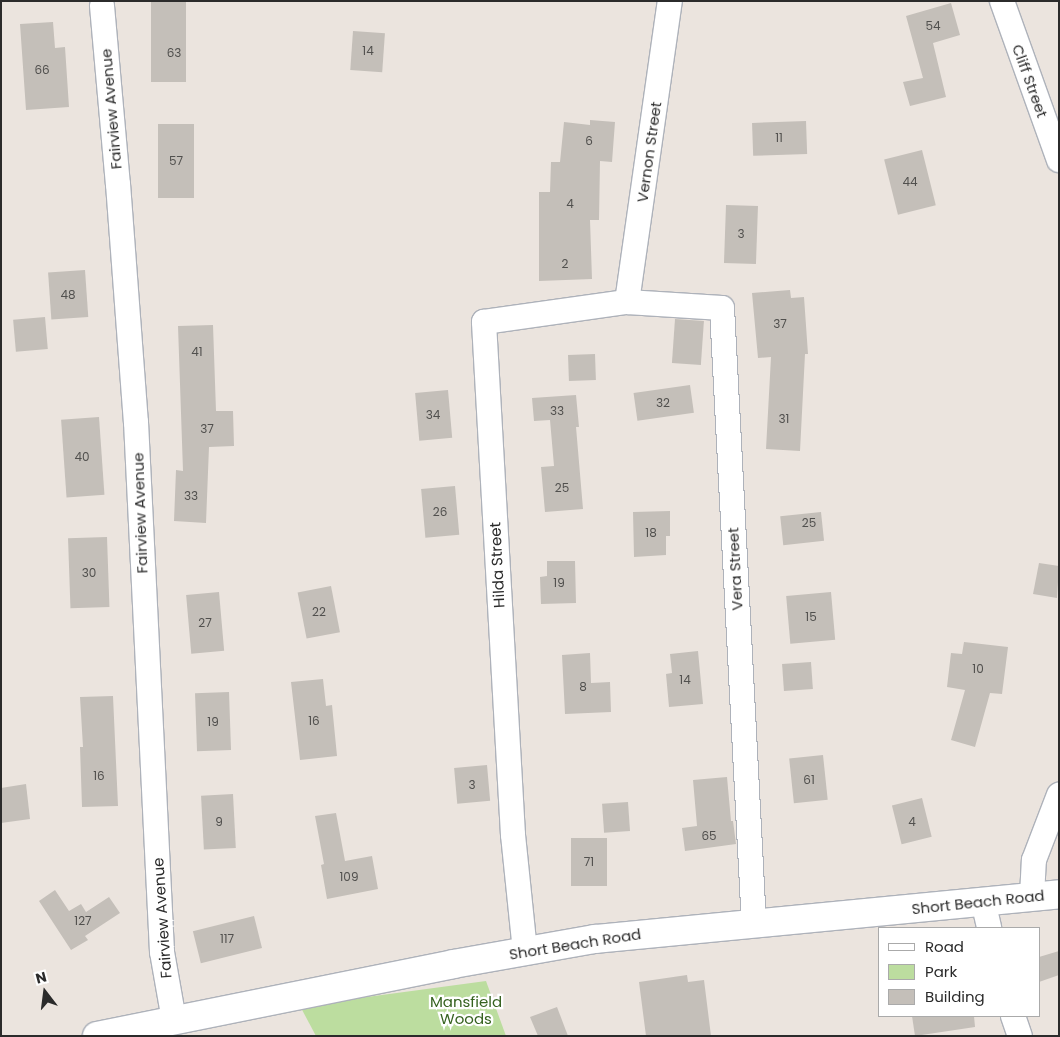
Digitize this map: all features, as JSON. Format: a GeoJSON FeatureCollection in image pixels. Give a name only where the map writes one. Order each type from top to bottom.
{"type":"FeatureCollection","features":[{"type":"Feature","properties":{"kind":"main road","name":"Short Beach Road"},"geometry":{"type":"LineString","coordinates":[[97,1036],[525,951],[595,939],[1046,895]]}},
{"type":"Feature","properties":{"kind":"street","name":"Vernon Street"},"geometry":{"type":"LineString","coordinates":[[627,302],[670,1]]}},
{"type":"Feature","properties":{"kind":"street","name":"Cliff Street"},"geometry":{"type":"LineString","coordinates":[[1002,1],[1059,160]]}},
{"type":"Feature","properties":{"kind":"street","name":"Fairview Avenue"},"geometry":{"type":"LineString","coordinates":[[102,6],[135,404],[162,952],[174,1020]]}},
{"type":"Feature","properties":{"kind":"street","name":"Vera Street"},"geometry":{"type":"LineString","coordinates":[[627,302],[722,308],[754,924]]}},
{"type":"Feature","properties":{"kind":"street","name":"Hilda Street"},"geometry":{"type":"LineString","coordinates":[[525,951],[512,835],[484,322],[627,302]]}},
{"type":"Feature","properties":{"kind":"street"},"geometry":{"type":"LineString","coordinates":[[1046,895],[1034,860],[1059,795]]}},
{"type":"Feature","properties":{"kind":"street"},"geometry":{"type":"LineString","coordinates":[[983,901],[988,927]]}},
{"type":"Feature","properties":{"kind":"street"},"geometry":{"type":"LineString","coordinates":[[1013,1017],[1020,1036]]}},
{"type":"Feature","properties":{"kind":"green space","name":"Mansfield Woods"},"geometry":{"type":"Polygon","coordinates":[[[486,981],[506,1036],[316,1036],[300,1006],[486,981]]]}},
{"type":"Feature","properties":{"kind":"building"},"geometry":{"type":"Polygon","coordinates":[[[151,1],[186,1],[186,82],[151,82],[151,1]]]}},
{"type":"Feature","properties":{"kind":"building"},"geometry":{"type":"Polygon","coordinates":[[[951,3],[960,35],[933,43],[946,97],[910,106],[903,82],[923,78],[906,16],[951,3]]]}},
{"type":"Feature","properties":{"kind":"building"},"geometry":{"type":"Polygon","coordinates":[[[53,22],[55,48],[65,47],[69,107],[26,110],[20,24],[53,22]]]}},
{"type":"Feature","properties":{"kind":"building"},"geometry":{"type":"Polygon","coordinates":[[[353,31],[385,33],[382,72],[350,70],[353,31]]]}},
{"type":"Feature","properties":{"kind":"building"},"geometry":{"type":"Polygon","coordinates":[[[590,120],[615,122],[612,162],[600,161],[599,220],[590,220],[592,279],[539,281],[539,192],[550,192],[551,162],[560,162],[564,122],[590,125],[590,120]]]}},
{"type":"Feature","properties":{"kind":"building"},"geometry":{"type":"Polygon","coordinates":[[[806,121],[807,154],[753,156],[752,123],[806,121]]]}},
{"type":"Feature","properties":{"kind":"building"},"geometry":{"type":"Polygon","coordinates":[[[158,124],[194,124],[194,198],[158,198],[158,124]]]}},
{"type":"Feature","properties":{"kind":"building"},"geometry":{"type":"Polygon","coordinates":[[[922,150],[936,205],[898,215],[884,159],[922,150]]]}},
{"type":"Feature","properties":{"kind":"building"},"geometry":{"type":"Polygon","coordinates":[[[726,205],[758,206],[756,264],[724,263],[726,205]]]}},
{"type":"Feature","properties":{"kind":"building"},"geometry":{"type":"Polygon","coordinates":[[[85,270],[88,317],[51,319],[48,273],[85,270]]]}},
{"type":"Feature","properties":{"kind":"building"},"geometry":{"type":"Polygon","coordinates":[[[790,290],[791,298],[804,297],[808,354],[805,354],[800,451],[766,449],[771,357],[758,358],[752,293],[790,290]]]}},
{"type":"Feature","properties":{"kind":"building"},"geometry":{"type":"Polygon","coordinates":[[[45,317],[48,349],[16,352],[13,320],[45,317]]]}},
{"type":"Feature","properties":{"kind":"building"},"geometry":{"type":"Polygon","coordinates":[[[675,319],[704,321],[701,365],[672,363],[675,319]]]}},
{"type":"Feature","properties":{"kind":"building"},"geometry":{"type":"Polygon","coordinates":[[[213,325],[216,411],[233,411],[234,446],[209,447],[206,523],[174,521],[176,470],[183,471],[178,326],[213,325]]]}},
{"type":"Feature","properties":{"kind":"building"},"geometry":{"type":"Polygon","coordinates":[[[595,354],[596,380],[569,381],[568,355],[595,354]]]}},
{"type":"Feature","properties":{"kind":"building"},"geometry":{"type":"Polygon","coordinates":[[[690,385],[694,413],[637,421],[634,393],[690,385]]]}},
{"type":"Feature","properties":{"kind":"building"},"geometry":{"type":"Polygon","coordinates":[[[448,390],[452,438],[419,441],[415,393],[448,390]]]}},
{"type":"Feature","properties":{"kind":"building"},"geometry":{"type":"Polygon","coordinates":[[[576,395],[579,427],[576,427],[583,509],[545,512],[541,467],[554,466],[550,420],[534,421],[532,398],[576,395]]]}},
{"type":"Feature","properties":{"kind":"building"},"geometry":{"type":"Polygon","coordinates":[[[99,417],[104,495],[67,497],[61,420],[99,417]]]}},
{"type":"Feature","properties":{"kind":"building"},"geometry":{"type":"Polygon","coordinates":[[[455,486],[459,535],[425,538],[421,489],[455,486]]]}},
{"type":"Feature","properties":{"kind":"building"},"geometry":{"type":"Polygon","coordinates":[[[670,511],[670,536],[666,536],[666,555],[634,557],[633,512],[670,511]]]}},
{"type":"Feature","properties":{"kind":"building"},"geometry":{"type":"Polygon","coordinates":[[[821,512],[824,541],[783,545],[780,516],[821,512]]]}},
{"type":"Feature","properties":{"kind":"building"},"geometry":{"type":"Polygon","coordinates":[[[107,537],[109,607],[70,608],[68,538],[107,537]]]}},
{"type":"Feature","properties":{"kind":"building"},"geometry":{"type":"Polygon","coordinates":[[[547,561],[575,561],[576,603],[541,604],[540,577],[547,576],[547,561]]]}},
{"type":"Feature","properties":{"kind":"building"},"geometry":{"type":"Polygon","coordinates":[[[1039,563],[1059,566],[1057,598],[1033,594],[1039,563]]]}},
{"type":"Feature","properties":{"kind":"building"},"geometry":{"type":"Polygon","coordinates":[[[331,586],[340,632],[307,639],[298,592],[331,586]]]}},
{"type":"Feature","properties":{"kind":"building"},"geometry":{"type":"Polygon","coordinates":[[[219,592],[224,651],[191,654],[186,595],[219,592]]]}},
{"type":"Feature","properties":{"kind":"building"},"geometry":{"type":"Polygon","coordinates":[[[831,592],[835,640],[790,644],[786,596],[831,592]]]}},
{"type":"Feature","properties":{"kind":"building"},"geometry":{"type":"Polygon","coordinates":[[[964,642],[1008,647],[1002,694],[990,693],[975,747],[951,740],[965,690],[947,687],[951,653],[962,654],[964,642]]]}},
{"type":"Feature","properties":{"kind":"building"},"geometry":{"type":"Polygon","coordinates":[[[698,651],[703,704],[669,707],[666,674],[672,673],[670,654],[698,651]]]}},
{"type":"Feature","properties":{"kind":"building"},"geometry":{"type":"Polygon","coordinates":[[[590,653],[591,683],[610,682],[611,712],[565,714],[562,655],[590,653]]]}},
{"type":"Feature","properties":{"kind":"building"},"geometry":{"type":"Polygon","coordinates":[[[811,662],[813,689],[784,691],[782,664],[811,662]]]}},
{"type":"Feature","properties":{"kind":"building"},"geometry":{"type":"Polygon","coordinates":[[[323,679],[326,706],[332,705],[337,756],[300,760],[291,682],[323,679]]]}},
{"type":"Feature","properties":{"kind":"building"},"geometry":{"type":"Polygon","coordinates":[[[229,692],[231,750],[197,751],[195,693],[229,692]]]}},
{"type":"Feature","properties":{"kind":"building"},"geometry":{"type":"Polygon","coordinates":[[[113,696],[118,806],[82,807],[80,747],[83,747],[80,697],[113,696]]]}},
{"type":"Feature","properties":{"kind":"building"},"geometry":{"type":"Polygon","coordinates":[[[823,755],[828,800],[794,803],[789,759],[823,755]]]}},
{"type":"Feature","properties":{"kind":"building"},"geometry":{"type":"Polygon","coordinates":[[[487,765],[490,801],[457,804],[454,768],[487,765]]]}},
{"type":"Feature","properties":{"kind":"building"},"geometry":{"type":"Polygon","coordinates":[[[727,777],[731,821],[733,821],[736,844],[685,851],[682,828],[697,826],[693,780],[727,777]]]}},
{"type":"Feature","properties":{"kind":"building"},"geometry":{"type":"Polygon","coordinates":[[[26,784],[30,819],[1,823],[1,788],[26,784]]]}},
{"type":"Feature","properties":{"kind":"building"},"geometry":{"type":"Polygon","coordinates":[[[233,794],[236,848],[204,850],[201,796],[233,794]]]}},
{"type":"Feature","properties":{"kind":"building"},"geometry":{"type":"Polygon","coordinates":[[[922,798],[932,837],[902,844],[892,805],[922,798]]]}},
{"type":"Feature","properties":{"kind":"building"},"geometry":{"type":"Polygon","coordinates":[[[628,802],[630,831],[604,833],[602,804],[628,802]]]}},
{"type":"Feature","properties":{"kind":"building"},"geometry":{"type":"Polygon","coordinates":[[[336,813],[345,861],[372,856],[378,889],[327,899],[321,865],[324,864],[315,816],[336,813]]]}},
{"type":"Feature","properties":{"kind":"building"},"geometry":{"type":"Polygon","coordinates":[[[571,838],[607,838],[607,886],[571,886],[571,838]]]}},
{"type":"Feature","properties":{"kind":"building"},"geometry":{"type":"Polygon","coordinates":[[[55,890],[69,911],[81,904],[86,912],[109,897],[120,913],[85,936],[88,940],[71,950],[39,901],[55,890]]]}},
{"type":"Feature","properties":{"kind":"building"},"geometry":{"type":"Polygon","coordinates":[[[254,916],[262,948],[201,963],[193,931],[254,916]]]}},
{"type":"Feature","properties":{"kind":"building"},"geometry":{"type":"Polygon","coordinates":[[[1059,951],[1059,975],[1040,982],[1040,957],[1059,951]]]}},
{"type":"Feature","properties":{"kind":"building"},"geometry":{"type":"Polygon","coordinates":[[[687,975],[688,982],[704,980],[711,1036],[646,1036],[639,982],[687,975]]]}},
{"type":"Feature","properties":{"kind":"building"},"geometry":{"type":"Polygon","coordinates":[[[557,1007],[568,1036],[538,1036],[530,1017],[557,1007]]]}},
{"type":"Feature","properties":{"kind":"building"},"geometry":{"type":"Polygon","coordinates":[[[912,1017],[974,1017],[975,1027],[915,1036],[912,1017]]]}}]}
